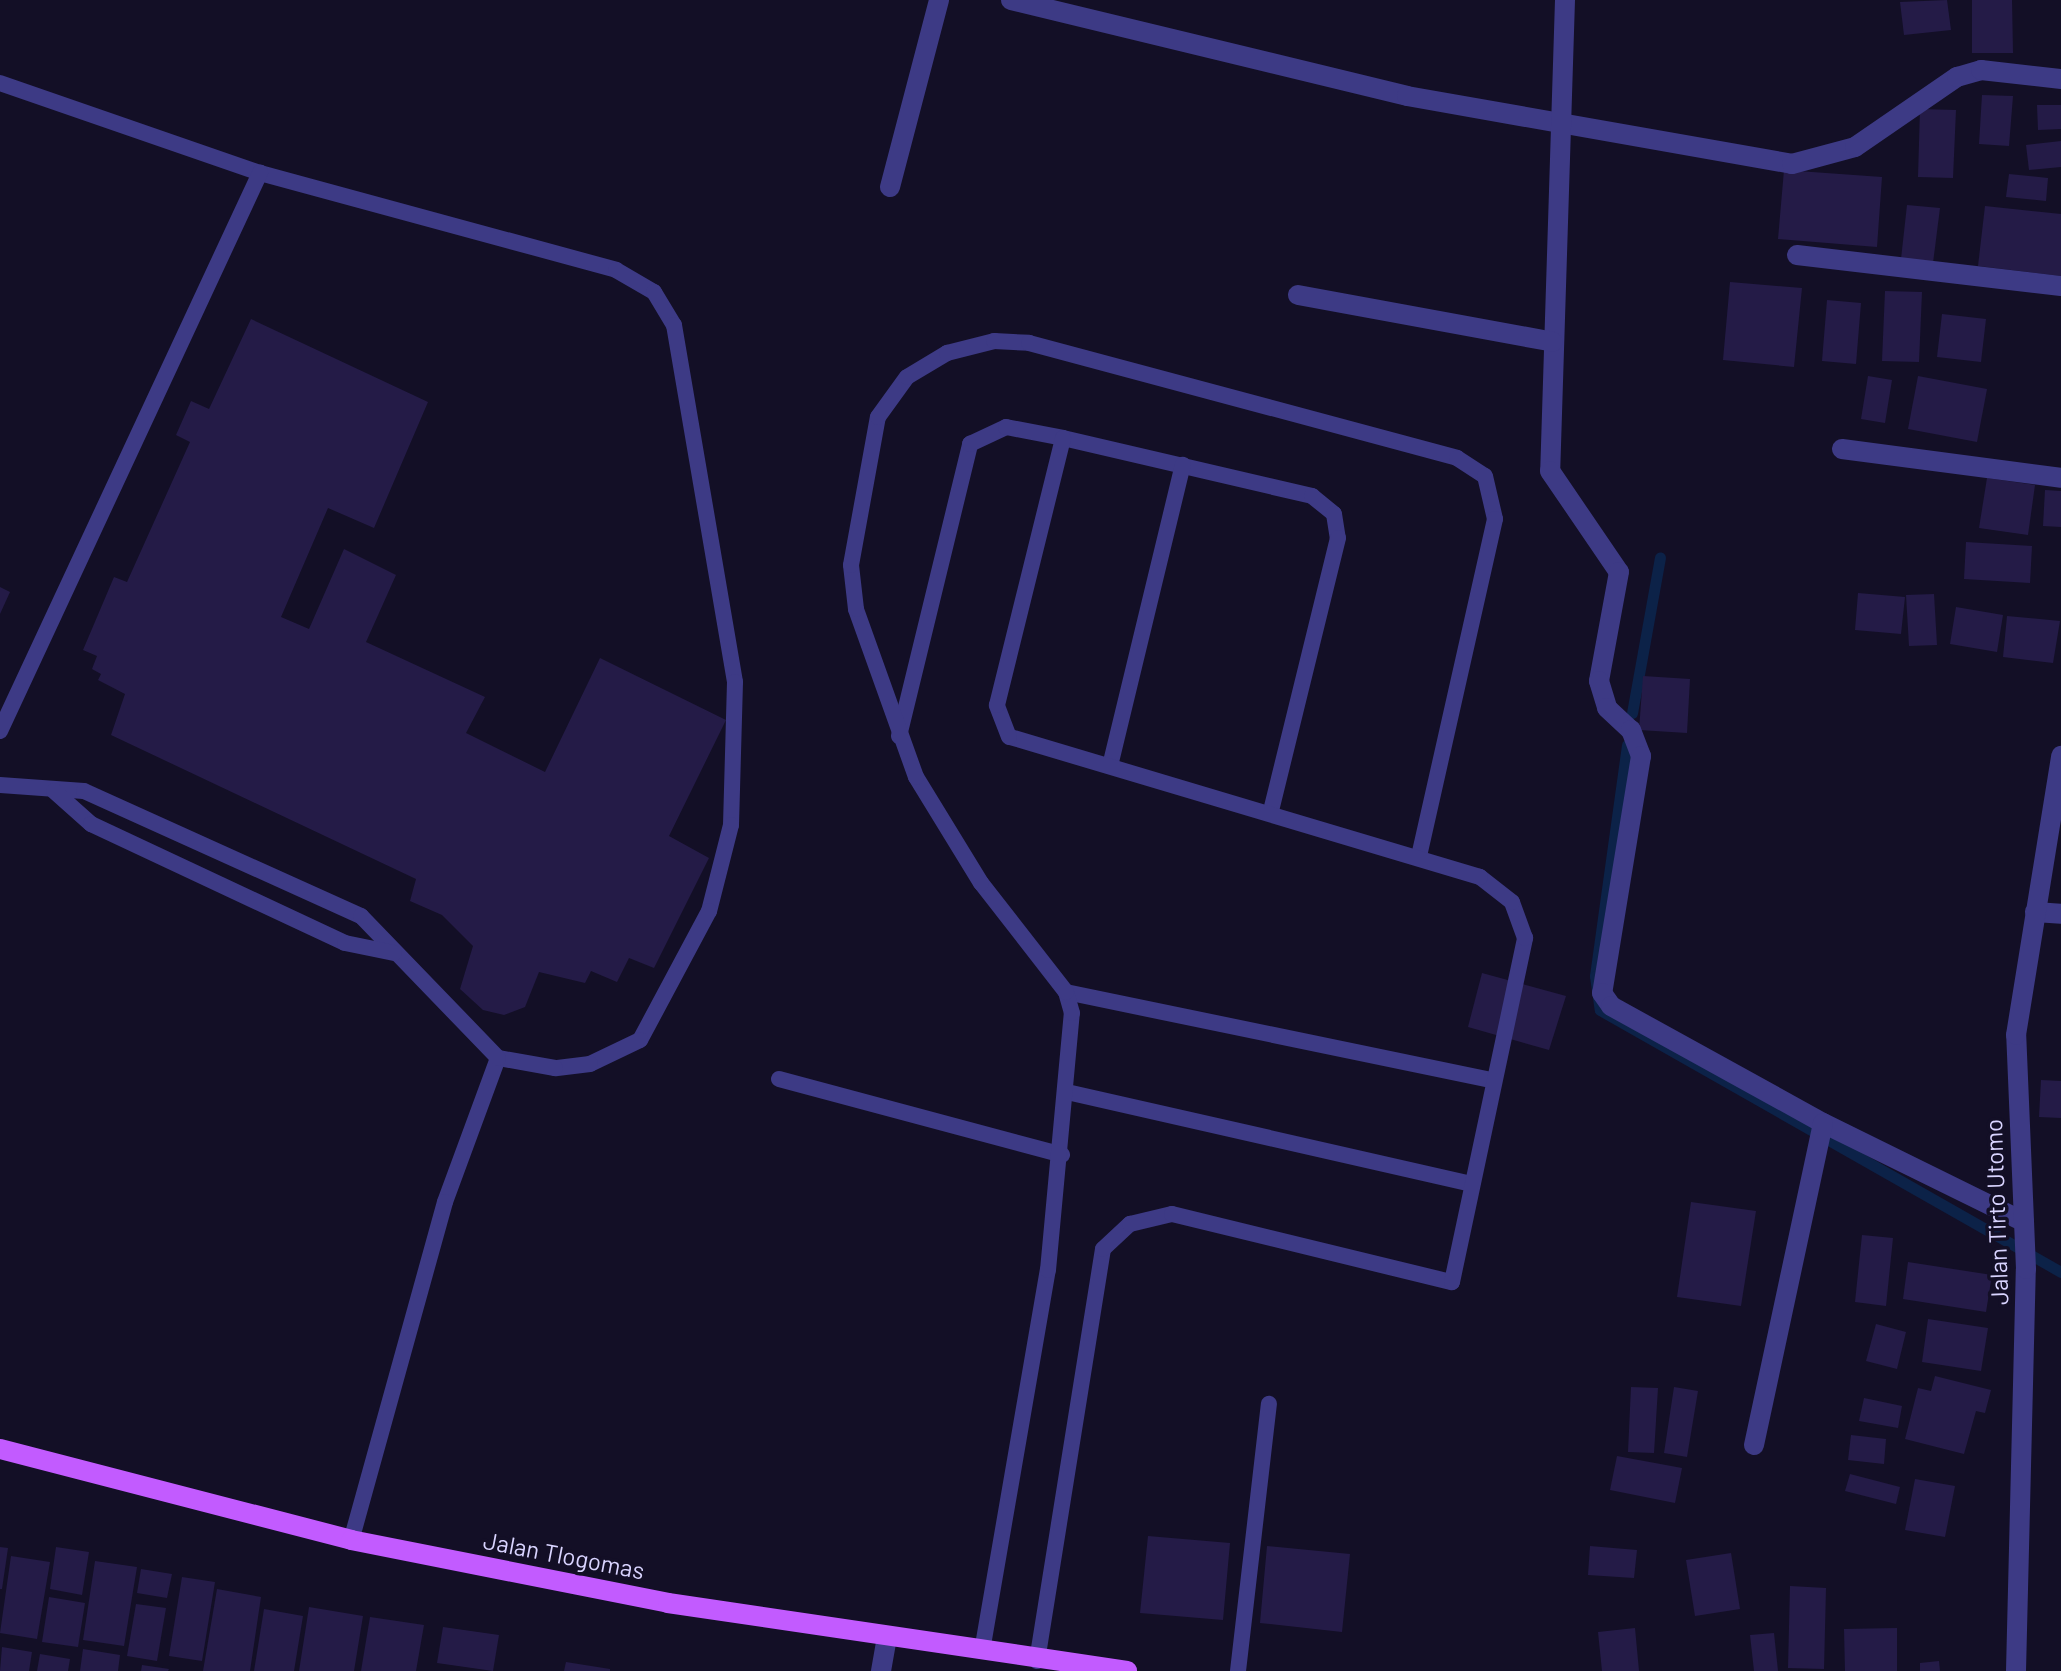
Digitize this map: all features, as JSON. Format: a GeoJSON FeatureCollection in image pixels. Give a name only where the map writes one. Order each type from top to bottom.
{"type":"FeatureCollection","features":[{"type":"Feature","properties":{"kind":"main road","name":"Jalan Tlogomas"},"geometry":{"type":"LineString","coordinates":[[0,1449],[351,1540],[668,1603],[1037,1661],[1127,1671]]}},
{"type":"Feature","properties":{"kind":"street"},"geometry":{"type":"LineString","coordinates":[[890,187],[939,0]]}},
{"type":"Feature","properties":{"kind":"street"},"geometry":{"type":"LineString","coordinates":[[1011,0],[1407,96],[1565,119],[1792,164],[1855,147],[1957,77],[1981,70],[2061,79]]}},
{"type":"Feature","properties":{"kind":"street"},"geometry":{"type":"LineString","coordinates":[[1565,0],[1565,119],[1553,342],[1550,471],[1619,572],[1599,681],[1607,708],[1631,730],[1641,756],[1602,993],[1611,1006],[1823,1127],[2024,1232]]}},
{"type":"Feature","properties":{"kind":"street"},"geometry":{"type":"LineString","coordinates":[[1797,255],[2061,286]]}},
{"type":"Feature","properties":{"kind":"street"},"geometry":{"type":"LineString","coordinates":[[1298,295],[1553,342]]}},
{"type":"Feature","properties":{"kind":"street"},"geometry":{"type":"LineString","coordinates":[[1842,449],[2061,478]]}},
{"type":"Feature","properties":{"kind":"street","name":"Jalan Tirto Utomo"},"geometry":{"type":"LineString","coordinates":[[2016,1671],[2026,1269],[2016,1035],[2061,756]]}},
{"type":"Feature","properties":{"kind":"street"},"geometry":{"type":"LineString","coordinates":[[2035,912],[2061,914]]}},
{"type":"Feature","properties":{"kind":"street"},"geometry":{"type":"LineString","coordinates":[[1754,1445],[1823,1127]]}},
{"type":"Feature","properties":{"kind":"street"},"geometry":{"type":"LineString","coordinates":[[881,1671],[887,1637]]}},
{"type":"Feature","properties":{"kind":"lane"},"geometry":{"type":"LineString","coordinates":[[0,83],[260,173],[616,270],[654,292],[674,325],[735,682],[731,825],[709,911],[640,1040],[590,1064],[555,1068],[498,1058],[361,916],[101,797],[0,785]]}},
{"type":"Feature","properties":{"kind":"lane"},"geometry":{"type":"LineString","coordinates":[[0,731],[260,173]]}},
{"type":"Feature","properties":{"kind":"lane"},"geometry":{"type":"LineString","coordinates":[[982,1651],[1062,1155],[1072,1013],[1066,992],[981,883],[898,737],[859,621],[851,565],[878,417],[907,377],[947,353],[994,341],[1029,343],[1457,458],[1485,476],[1495,519],[1419,855]]}},
{"type":"Feature","properties":{"kind":"lane"},"geometry":{"type":"LineString","coordinates":[[898,737],[970,444],[1006,427],[1063,438],[1312,496],[1337,524],[1271,811]]}},
{"type":"Feature","properties":{"kind":"lane"},"geometry":{"type":"LineString","coordinates":[[1037,1661],[1096,1267],[1115,1234],[1172,1214],[1452,1282],[1525,938],[1512,902],[1491,885],[1419,855],[1009,737],[999,722],[997,705],[1063,438]]}},
{"type":"Feature","properties":{"kind":"lane"},"geometry":{"type":"LineString","coordinates":[[1110,766],[1183,465]]}},
{"type":"Feature","properties":{"kind":"lane"},"geometry":{"type":"LineString","coordinates":[[54,791],[105,830],[345,943],[394,953]]}},
{"type":"Feature","properties":{"kind":"lane"},"geometry":{"type":"LineString","coordinates":[[1066,992],[1494,1081]]}},
{"type":"Feature","properties":{"kind":"lane"},"geometry":{"type":"LineString","coordinates":[[351,1540],[445,1202],[498,1058]]}},
{"type":"Feature","properties":{"kind":"lane"},"geometry":{"type":"LineString","coordinates":[[779,1079],[1062,1155]]}},
{"type":"Feature","properties":{"kind":"lane"},"geometry":{"type":"LineString","coordinates":[[1067,1092],[1472,1184]]}},
{"type":"Feature","properties":{"kind":"lane"},"geometry":{"type":"LineString","coordinates":[[1238,1671],[1269,1404]]}},
{"type":"Feature","properties":{"kind":"building"},"geometry":{"type":"Polygon","coordinates":[[[1947,0],[1951,30],[1904,35],[1900,2],[1947,0]]]}},
{"type":"Feature","properties":{"kind":"building"},"geometry":{"type":"Polygon","coordinates":[[[1972,0],[2012,0],[2013,53],[1972,53],[1972,0]]]}},
{"type":"Feature","properties":{"kind":"building"},"geometry":{"type":"Polygon","coordinates":[[[1982,95],[2013,96],[2009,146],[1979,144],[1982,95]]]}},
{"type":"Feature","properties":{"kind":"building"},"geometry":{"type":"Polygon","coordinates":[[[2037,105],[2061,105],[2061,129],[2038,130],[2037,105]]]}},
{"type":"Feature","properties":{"kind":"building"},"geometry":{"type":"Polygon","coordinates":[[[1920,109],[1956,110],[1953,178],[1918,177],[1920,109]]]}},
{"type":"Feature","properties":{"kind":"building"},"geometry":{"type":"Polygon","coordinates":[[[2061,141],[2061,167],[2029,170],[2026,145],[2061,141]]]}},
{"type":"Feature","properties":{"kind":"building"},"geometry":{"type":"Polygon","coordinates":[[[1784,170],[1882,177],[1877,247],[1778,239],[1784,170]]]}},
{"type":"Feature","properties":{"kind":"building"},"geometry":{"type":"Polygon","coordinates":[[[2009,174],[2048,178],[2046,201],[2006,197],[2009,174]]]}},
{"type":"Feature","properties":{"kind":"building"},"geometry":{"type":"Polygon","coordinates":[[[1907,205],[1940,208],[1933,263],[1901,259],[1907,205]]]}},
{"type":"Feature","properties":{"kind":"building"},"geometry":{"type":"Polygon","coordinates":[[[1985,206],[2061,214],[2061,276],[1978,266],[1985,206]]]}},
{"type":"Feature","properties":{"kind":"building"},"geometry":{"type":"Polygon","coordinates":[[[1730,282],[1802,288],[1794,367],[1723,360],[1730,282]]]}},
{"type":"Feature","properties":{"kind":"building"},"geometry":{"type":"Polygon","coordinates":[[[1885,291],[1922,292],[1919,362],[1882,361],[1885,291]]]}},
{"type":"Feature","properties":{"kind":"building"},"geometry":{"type":"Polygon","coordinates":[[[1827,300],[1861,303],[1856,364],[1822,361],[1827,300]]]}},
{"type":"Feature","properties":{"kind":"building"},"geometry":{"type":"Polygon","coordinates":[[[1942,314],[1986,319],[1981,362],[1937,357],[1942,314]]]}},
{"type":"Feature","properties":{"kind":"building"},"geometry":{"type":"Polygon","coordinates":[[[251,319],[428,402],[374,528],[328,508],[281,617],[309,629],[344,549],[396,575],[366,642],[485,697],[466,733],[545,772],[600,658],[726,720],[669,836],[709,858],[654,968],[629,958],[617,982],[591,971],[585,983],[539,972],[525,1007],[504,1015],[483,1010],[460,989],[473,946],[442,915],[410,901],[416,879],[111,735],[125,694],[98,680],[101,674],[92,669],[97,656],[83,650],[114,577],[127,582],[190,442],[176,435],[191,401],[209,409],[251,319]]]}},
{"type":"Feature","properties":{"kind":"building"},"geometry":{"type":"Polygon","coordinates":[[[1868,376],[1892,380],[1885,423],[1861,419],[1868,376]]]}},
{"type":"Feature","properties":{"kind":"building"},"geometry":{"type":"Polygon","coordinates":[[[1918,376],[1987,389],[1977,442],[1908,429],[1918,376]]]}},
{"type":"Feature","properties":{"kind":"building"},"geometry":{"type":"Polygon","coordinates":[[[1987,478],[2035,485],[2028,535],[1979,528],[1987,478]]]}},
{"type":"Feature","properties":{"kind":"building"},"geometry":{"type":"Polygon","coordinates":[[[2045,490],[2061,491],[2061,527],[2043,526],[2045,490]]]}},
{"type":"Feature","properties":{"kind":"building"},"geometry":{"type":"Polygon","coordinates":[[[1966,542],[2032,546],[2030,583],[1964,579],[1966,542]]]}},
{"type":"Feature","properties":{"kind":"building"},"geometry":{"type":"Polygon","coordinates":[[[0,587],[10,592],[0,614],[0,587]]]}},
{"type":"Feature","properties":{"kind":"building"},"geometry":{"type":"Polygon","coordinates":[[[1858,593],[1905,597],[1901,634],[1855,630],[1858,593]]]}},
{"type":"Feature","properties":{"kind":"building"},"geometry":{"type":"Polygon","coordinates":[[[1934,594],[1937,645],[1909,646],[1906,595],[1934,594]]]}},
{"type":"Feature","properties":{"kind":"building"},"geometry":{"type":"Polygon","coordinates":[[[1956,607],[2003,615],[1997,652],[1950,644],[1956,607]]]}},
{"type":"Feature","properties":{"kind":"building"},"geometry":{"type":"Polygon","coordinates":[[[2007,616],[2060,621],[2053,663],[2003,657],[2007,616]]]}},
{"type":"Feature","properties":{"kind":"building"},"geometry":{"type":"Polygon","coordinates":[[[1643,676],[1690,679],[1687,733],[1639,730],[1643,676]]]}},
{"type":"Feature","properties":{"kind":"building"},"geometry":{"type":"Polygon","coordinates":[[[1482,973],[1566,996],[1549,1050],[1468,1027],[1482,973]]]}},
{"type":"Feature","properties":{"kind":"building"},"geometry":{"type":"Polygon","coordinates":[[[2041,1080],[2061,1081],[2061,1118],[2039,1117],[2041,1080]]]}},
{"type":"Feature","properties":{"kind":"building"},"geometry":{"type":"Polygon","coordinates":[[[1691,1202],[1756,1211],[1741,1306],[1677,1297],[1691,1202]]]}},
{"type":"Feature","properties":{"kind":"building"},"geometry":{"type":"Polygon","coordinates":[[[1862,1235],[1893,1238],[1886,1306],[1855,1302],[1862,1235]]]}},
{"type":"Feature","properties":{"kind":"building"},"geometry":{"type":"Polygon","coordinates":[[[1908,1262],[1992,1275],[1986,1312],[1903,1299],[1908,1262]]]}},
{"type":"Feature","properties":{"kind":"building"},"geometry":{"type":"Polygon","coordinates":[[[1928,1319],[1988,1328],[1981,1371],[1922,1362],[1928,1319]]]}},
{"type":"Feature","properties":{"kind":"building"},"geometry":{"type":"Polygon","coordinates":[[[1876,1324],[1906,1332],[1897,1369],[1866,1361],[1876,1324]]]}},
{"type":"Feature","properties":{"kind":"building"},"geometry":{"type":"Polygon","coordinates":[[[1935,1376],[1991,1390],[1985,1413],[1976,1411],[1964,1454],[1905,1439],[1918,1388],[1931,1391],[1935,1376]]]}},
{"type":"Feature","properties":{"kind":"building"},"geometry":{"type":"Polygon","coordinates":[[[1631,1387],[1658,1388],[1654,1453],[1628,1452],[1631,1387]]]}},
{"type":"Feature","properties":{"kind":"building"},"geometry":{"type":"Polygon","coordinates":[[[1674,1387],[1698,1391],[1687,1457],[1664,1453],[1674,1387]]]}},
{"type":"Feature","properties":{"kind":"building"},"geometry":{"type":"Polygon","coordinates":[[[1864,1398],[1902,1406],[1898,1428],[1859,1421],[1864,1398]]]}},
{"type":"Feature","properties":{"kind":"building"},"geometry":{"type":"Polygon","coordinates":[[[1851,1435],[1886,1439],[1884,1464],[1848,1460],[1851,1435]]]}},
{"type":"Feature","properties":{"kind":"building"},"geometry":{"type":"Polygon","coordinates":[[[1617,1456],[1682,1468],[1675,1503],[1610,1490],[1617,1456]]]}},
{"type":"Feature","properties":{"kind":"building"},"geometry":{"type":"Polygon","coordinates":[[[1850,1474],[1900,1487],[1896,1504],[1845,1491],[1850,1474]]]}},
{"type":"Feature","properties":{"kind":"building"},"geometry":{"type":"Polygon","coordinates":[[[1915,1479],[1955,1486],[1945,1537],[1905,1530],[1915,1479]]]}},
{"type":"Feature","properties":{"kind":"building"},"geometry":{"type":"Polygon","coordinates":[[[1148,1536],[1230,1543],[1223,1620],[1140,1613],[1148,1536]]]}},
{"type":"Feature","properties":{"kind":"building"},"geometry":{"type":"Polygon","coordinates":[[[1267,1546],[1350,1554],[1342,1632],[1260,1623],[1267,1546]]]}},
{"type":"Feature","properties":{"kind":"building"},"geometry":{"type":"Polygon","coordinates":[[[1590,1546],[1637,1550],[1634,1578],[1588,1575],[1590,1546]]]}},
{"type":"Feature","properties":{"kind":"building"},"geometry":{"type":"Polygon","coordinates":[[[0,1547],[8,1548],[2,1589],[0,1589],[0,1547]]]}},
{"type":"Feature","properties":{"kind":"building"},"geometry":{"type":"Polygon","coordinates":[[[56,1547],[89,1552],[82,1595],[50,1589],[56,1547]]]}},
{"type":"Feature","properties":{"kind":"building"},"geometry":{"type":"Polygon","coordinates":[[[1731,1553],[1740,1609],[1695,1616],[1686,1560],[1731,1553]]]}},
{"type":"Feature","properties":{"kind":"building"},"geometry":{"type":"Polygon","coordinates":[[[11,1556],[50,1562],[37,1639],[0,1633],[11,1556]]]}},
{"type":"Feature","properties":{"kind":"building"},"geometry":{"type":"Polygon","coordinates":[[[95,1561],[137,1567],[124,1646],[83,1640],[95,1561]]]}},
{"type":"Feature","properties":{"kind":"building"},"geometry":{"type":"Polygon","coordinates":[[[141,1569],[172,1574],[167,1598],[137,1593],[141,1569]]]}},
{"type":"Feature","properties":{"kind":"building"},"geometry":{"type":"Polygon","coordinates":[[[182,1577],[215,1582],[202,1661],[169,1656],[182,1577]]]}},
{"type":"Feature","properties":{"kind":"building"},"geometry":{"type":"Polygon","coordinates":[[[1790,1586],[1826,1588],[1824,1669],[1788,1668],[1790,1586]]]}},
{"type":"Feature","properties":{"kind":"building"},"geometry":{"type":"Polygon","coordinates":[[[217,1589],[261,1597],[250,1671],[203,1671],[217,1589]]]}},
{"type":"Feature","properties":{"kind":"building"},"geometry":{"type":"Polygon","coordinates":[[[49,1597],[85,1603],[78,1647],[42,1642],[49,1597]]]}},
{"type":"Feature","properties":{"kind":"building"},"geometry":{"type":"Polygon","coordinates":[[[136,1604],[166,1608],[157,1661],[127,1656],[136,1604]]]}},
{"type":"Feature","properties":{"kind":"building"},"geometry":{"type":"Polygon","coordinates":[[[309,1607],[363,1616],[354,1671],[299,1671],[309,1607]]]}},
{"type":"Feature","properties":{"kind":"building"},"geometry":{"type":"Polygon","coordinates":[[[264,1609],[303,1616],[294,1671],[254,1671],[264,1609]]]}},
{"type":"Feature","properties":{"kind":"building"},"geometry":{"type":"Polygon","coordinates":[[[370,1617],[424,1625],[416,1671],[361,1671],[370,1617]]]}},
{"type":"Feature","properties":{"kind":"building"},"geometry":{"type":"Polygon","coordinates":[[[443,1627],[499,1635],[493,1671],[437,1663],[443,1627]]]}},
{"type":"Feature","properties":{"kind":"building"},"geometry":{"type":"Polygon","coordinates":[[[1635,1628],[1639,1671],[1602,1671],[1598,1632],[1635,1628]]]}},
{"type":"Feature","properties":{"kind":"building"},"geometry":{"type":"Polygon","coordinates":[[[1897,1628],[1897,1671],[1845,1671],[1844,1629],[1897,1628]]]}},
{"type":"Feature","properties":{"kind":"building"},"geometry":{"type":"Polygon","coordinates":[[[1774,1633],[1778,1671],[1754,1671],[1750,1635],[1774,1633]]]}},
{"type":"Feature","properties":{"kind":"building"},"geometry":{"type":"Polygon","coordinates":[[[2,1647],[32,1652],[29,1671],[0,1671],[2,1647]]]}},
{"type":"Feature","properties":{"kind":"building"},"geometry":{"type":"Polygon","coordinates":[[[83,1649],[120,1655],[118,1671],[80,1671],[83,1649]]]}},
{"type":"Feature","properties":{"kind":"building"},"geometry":{"type":"Polygon","coordinates":[[[40,1654],[70,1659],[68,1671],[37,1671],[40,1654]]]}},
{"type":"Feature","properties":{"kind":"building"},"geometry":{"type":"Polygon","coordinates":[[[1939,1661],[1940,1671],[1920,1671],[1920,1663],[1939,1661]]]}},
{"type":"Feature","properties":{"kind":"building"},"geometry":{"type":"Polygon","coordinates":[[[566,1662],[610,1669],[610,1671],[564,1671],[566,1662]]]}},
{"type":"Feature","properties":{"kind":"building"},"geometry":{"type":"Polygon","coordinates":[[[142,1665],[169,1669],[141,1671],[142,1665]]]}},
{"type":"Feature","properties":{"kind":"waterway"},"geometry":{"type":"LineString","coordinates":[[1632,713],[1660,558]]}},
{"type":"Feature","properties":{"kind":"waterway"},"geometry":{"type":"LineString","coordinates":[[1627,745],[1595,976],[1600,1010],[2061,1272]]}}]}
